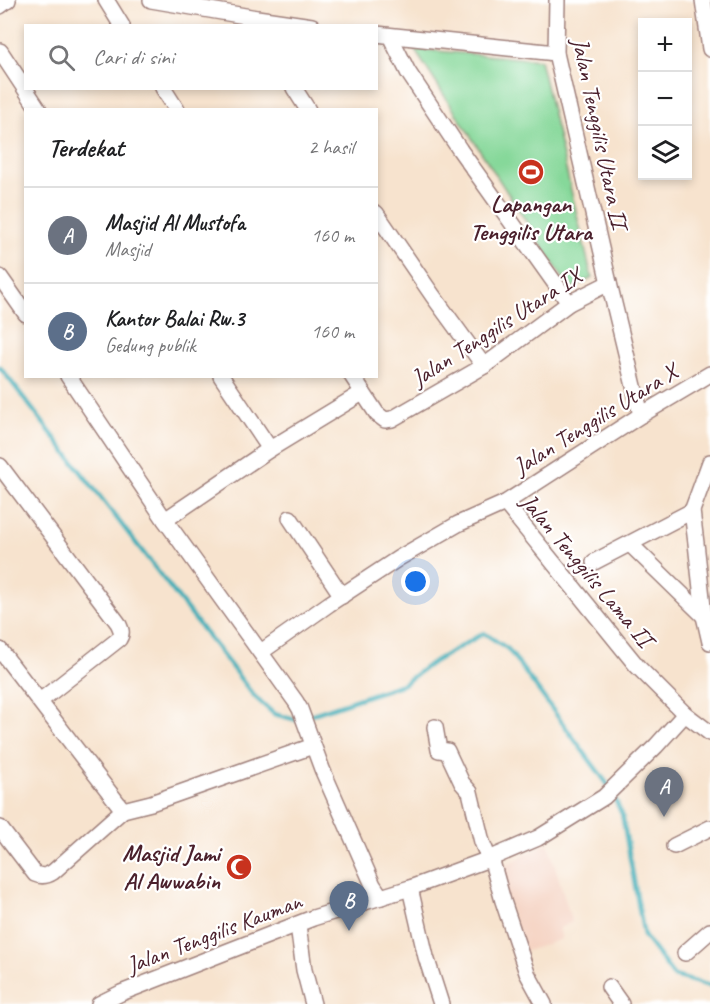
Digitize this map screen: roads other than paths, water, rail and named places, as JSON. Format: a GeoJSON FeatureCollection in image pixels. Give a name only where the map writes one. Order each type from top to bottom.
{"type":"FeatureCollection","features":[{"type":"Feature","properties":{"kind":"street"},"geometry":{"type":"LineString","coordinates":[[0,6],[8,0]]}},
{"type":"Feature","properties":{"kind":"street"},"geometry":{"type":"LineString","coordinates":[[106,0],[121,24]]}},
{"type":"Feature","properties":{"kind":"street"},"geometry":{"type":"LineString","coordinates":[[151,0],[258,22],[285,24]]}},
{"type":"Feature","properties":{"kind":"street","name":"Jalan Tenggilis Utara II"},"geometry":{"type":"LineString","coordinates":[[557,0],[556,53],[641,414]]}},
{"type":"Feature","properties":{"kind":"street"},"geometry":{"type":"LineString","coordinates":[[703,0],[710,49]]}},
{"type":"Feature","properties":{"kind":"street"},"geometry":{"type":"LineString","coordinates":[[383,35],[556,53]]}},
{"type":"Feature","properties":{"kind":"street"},"geometry":{"type":"LineString","coordinates":[[383,35],[460,150],[569,303]]}},
{"type":"Feature","properties":{"kind":"street"},"geometry":{"type":"LineString","coordinates":[[0,51],[24,87]]}},
{"type":"Feature","properties":{"kind":"street"},"geometry":{"type":"LineString","coordinates":[[26,90],[38,108]]}},
{"type":"Feature","properties":{"kind":"street"},"geometry":{"type":"LineString","coordinates":[[164,90],[176,108]]}},
{"type":"Feature","properties":{"kind":"street"},"geometry":{"type":"LineString","coordinates":[[295,90],[307,108]]}},
{"type":"Feature","properties":{"kind":"street"},"geometry":{"type":"LineString","coordinates":[[378,216],[483,366]]}},
{"type":"Feature","properties":{"kind":"street"},"geometry":{"type":"LineString","coordinates":[[0,277],[24,312]]}},
{"type":"Feature","properties":{"kind":"street","name":"Jalan Tenggilis Utara IX"},"geometry":{"type":"LineString","coordinates":[[362,393],[377,414],[385,420],[392,419],[483,366],[569,303],[609,283]]}},
{"type":"Feature","properties":{"kind":"street","name":"Jalan Tenggilis Utara X"},"geometry":{"type":"LineString","coordinates":[[505,503],[641,414],[710,374]]}},
{"type":"Feature","properties":{"kind":"street"},"geometry":{"type":"LineString","coordinates":[[69,378],[165,520],[300,709],[313,746],[373,885],[381,897]]}},
{"type":"Feature","properties":{"kind":"street"},"geometry":{"type":"LineString","coordinates":[[222,378],[270,449]]}},
{"type":"Feature","properties":{"kind":"street"},"geometry":{"type":"LineString","coordinates":[[165,520],[270,449],[362,393],[353,378]]}},
{"type":"Feature","properties":{"kind":"street"},"geometry":{"type":"LineString","coordinates":[[710,462],[692,512],[704,616],[710,642]]}},
{"type":"Feature","properties":{"kind":"street"},"geometry":{"type":"LineString","coordinates":[[0,466],[118,623],[121,632],[119,639],[40,701]]}},
{"type":"Feature","properties":{"kind":"street","name":"Jalan Tenggilis Lama II"},"geometry":{"type":"LineString","coordinates":[[261,652],[399,558],[458,525],[505,503],[637,666],[684,714],[710,733]]}},
{"type":"Feature","properties":{"kind":"street"},"geometry":{"type":"LineString","coordinates":[[594,562],[692,512]]}},
{"type":"Feature","properties":{"kind":"street"},"geometry":{"type":"LineString","coordinates":[[290,518],[342,596]]}},
{"type":"Feature","properties":{"kind":"street"},"geometry":{"type":"LineString","coordinates":[[630,544],[704,616]]}},
{"type":"Feature","properties":{"kind":"street"},"geometry":{"type":"LineString","coordinates":[[0,650],[123,810]]}},
{"type":"Feature","properties":{"kind":"street","name":"Jalan Tenggilis Kauman"},"geometry":{"type":"LineString","coordinates":[[99,1004],[121,993],[313,918],[410,888],[490,859],[538,838],[604,796],[656,746],[684,714]]}},
{"type":"Feature","properties":{"kind":"street"},"geometry":{"type":"LineString","coordinates":[[435,727],[439,750],[447,751],[462,783],[470,792],[482,842],[490,859],[527,973],[544,1004]]}},
{"type":"Feature","properties":{"kind":"street"},"geometry":{"type":"LineString","coordinates":[[0,828],[35,874],[45,876],[53,872],[123,810],[152,803],[313,746]]}},
{"type":"Feature","properties":{"kind":"street"},"geometry":{"type":"LineString","coordinates":[[674,846],[710,828]]}},
{"type":"Feature","properties":{"kind":"street"},"geometry":{"type":"LineString","coordinates":[[410,888],[426,957],[441,1004]]}},
{"type":"Feature","properties":{"kind":"street"},"geometry":{"type":"LineString","coordinates":[[298,925],[304,970],[313,1004]]}},
{"type":"Feature","properties":{"kind":"street"},"geometry":{"type":"LineString","coordinates":[[685,954],[710,931]]}},
{"type":"Feature","properties":{"kind":"street"},"geometry":{"type":"LineString","coordinates":[[609,987],[621,1004]]}},
{"type":"Feature","properties":{"kind":"waterway"},"geometry":{"type":"LineString","coordinates":[[0,367],[254,696],[274,714],[299,719]]}},
{"type":"Feature","properties":{"kind":"waterway"},"geometry":{"type":"LineString","coordinates":[[307,716],[403,684],[430,664],[484,633],[508,649],[608,785],[622,814],[644,936],[674,976],[710,986]]}},
{"type":"Feature","properties":{"kind":"place","name":"Lapangan Tenggilis Utara"},"geometry":{"type":"Point","coordinates":[531,172]}},
{"type":"Feature","properties":{"kind":"place","name":"Masjid Al Mustofa"},"geometry":{"type":"Point","coordinates":[664,817]}},
{"type":"Feature","properties":{"kind":"place","name":"Masjid Jami Al Awwabin"},"geometry":{"type":"Point","coordinates":[239,867]}},
{"type":"Feature","properties":{"kind":"place","name":"Kantor Balai Rw.3"},"geometry":{"type":"Point","coordinates":[349,931]}}]}
